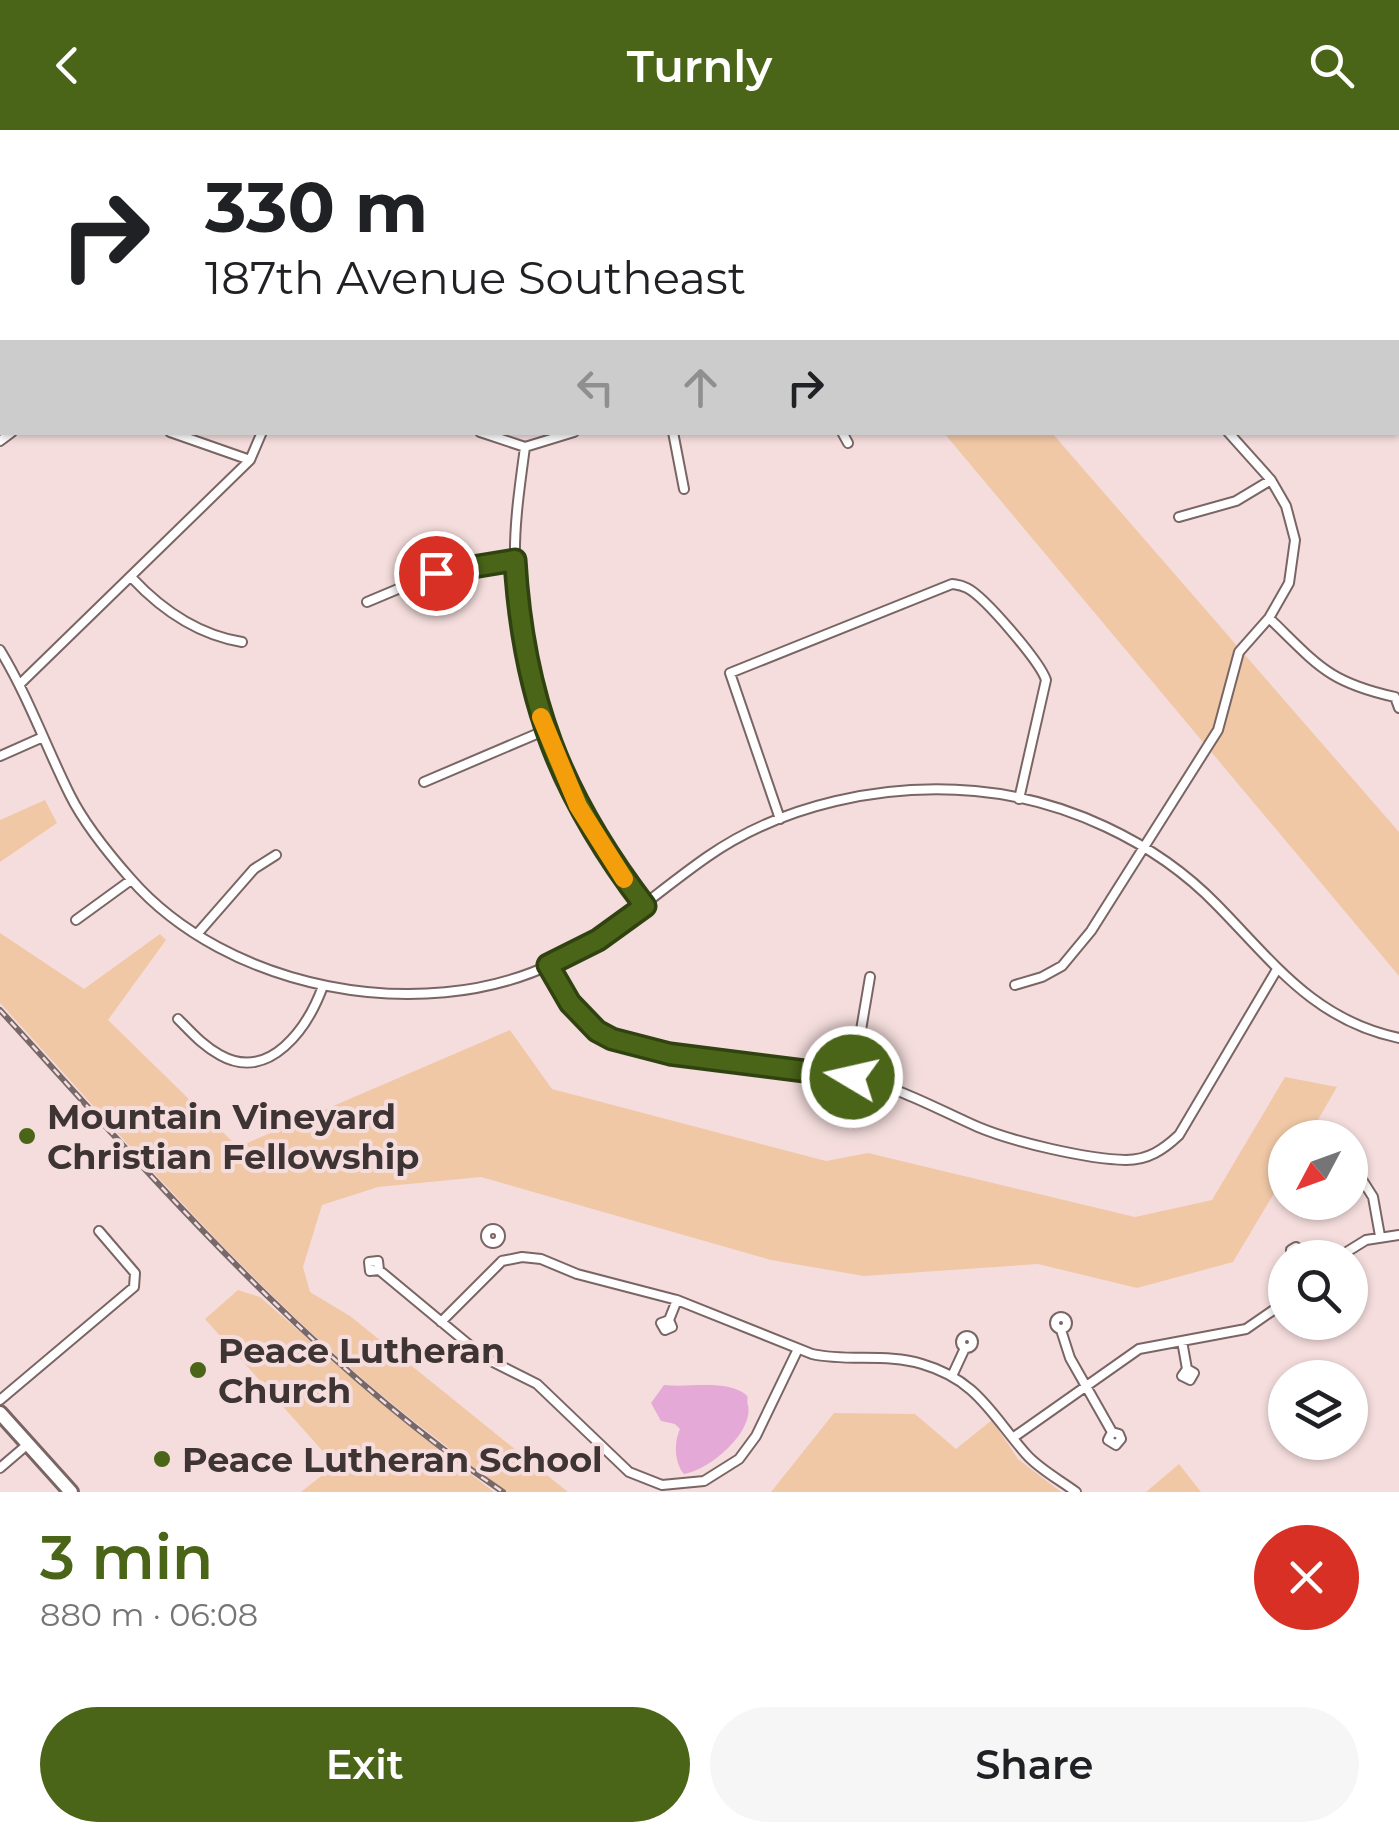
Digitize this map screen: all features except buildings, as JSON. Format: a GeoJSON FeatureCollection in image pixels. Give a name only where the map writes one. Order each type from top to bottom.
{"type":"FeatureCollection","features":[{"type":"Feature","properties":{"kind":"main road"},"geometry":{"type":"LineString","coordinates":[[0,1413],[71,1492]]}},
{"type":"Feature","properties":{"kind":"street"},"geometry":{"type":"LineString","coordinates":[[179,435],[250,460]]}},
{"type":"Feature","properties":{"kind":"street"},"geometry":{"type":"LineString","coordinates":[[21,684],[250,460],[261,435]]}},
{"type":"Feature","properties":{"kind":"street"},"geometry":{"type":"LineString","coordinates":[[489,435],[524,447],[564,435]]}},
{"type":"Feature","properties":{"kind":"street"},"geometry":{"type":"LineString","coordinates":[[674,435],[684,489]]}},
{"type":"Feature","properties":{"kind":"street"},"geometry":{"type":"LineString","coordinates":[[844,435],[848,443]]}},
{"type":"Feature","properties":{"kind":"street"},"geometry":{"type":"LineString","coordinates":[[1015,985],[1042,977],[1070,957],[1091,932],[1218,730],[1235,661],[1244,644],[1269,618],[1289,583],[1295,540],[1286,506],[1271,480],[1231,435]]}},
{"type":"Feature","properties":{"kind":"street"},"geometry":{"type":"LineString","coordinates":[[524,447],[515,560],[524,652],[546,730],[578,806],[645,906]]}},
{"type":"Feature","properties":{"kind":"street"},"geometry":{"type":"LineString","coordinates":[[1179,518],[1236,501],[1271,480]]}},
{"type":"Feature","properties":{"kind":"street"},"geometry":{"type":"LineString","coordinates":[[367,602],[436,573],[515,560]]}},
{"type":"Feature","properties":{"kind":"street"},"geometry":{"type":"LineString","coordinates":[[132,578],[174,615],[224,639],[242,642]]}},
{"type":"Feature","properties":{"kind":"street"},"geometry":{"type":"LineString","coordinates":[[780,819],[730,674],[952,584],[965,586],[981,599],[1037,663],[1046,680],[1019,798]]}},
{"type":"Feature","properties":{"kind":"street"},"geometry":{"type":"LineString","coordinates":[[1269,618],[1338,680],[1357,689],[1397,696],[1399,708]]}},
{"type":"Feature","properties":{"kind":"street"},"geometry":{"type":"LineString","coordinates":[[0,650],[21,684],[88,826],[131,880],[155,904],[198,933],[246,960],[291,978],[364,993],[407,994],[501,981],[548,965],[598,940],[712,853],[780,819],[859,796],[910,790],[976,791],[1058,808],[1142,846],[1215,903],[1276,971],[1322,1006],[1358,1026],[1399,1038]]}},
{"type":"Feature","properties":{"kind":"street"},"geometry":{"type":"LineString","coordinates":[[424,782],[546,730]]}},
{"type":"Feature","properties":{"kind":"street"},"geometry":{"type":"LineString","coordinates":[[0,756],[43,737]]}},
{"type":"Feature","properties":{"kind":"street"},"geometry":{"type":"LineString","coordinates":[[198,933],[246,878],[276,855]]}},
{"type":"Feature","properties":{"kind":"street"},"geometry":{"type":"LineString","coordinates":[[76,920],[131,880]]}},
{"type":"Feature","properties":{"kind":"street"},"geometry":{"type":"LineString","coordinates":[[548,965],[570,1003],[597,1031],[612,1039],[670,1054],[852,1077],[895,1088],[978,1127],[1026,1142],[1106,1158],[1137,1159],[1158,1153],[1179,1135],[1276,971]]}},
{"type":"Feature","properties":{"kind":"street"},"geometry":{"type":"LineString","coordinates":[[852,1077],[870,977]]}},
{"type":"Feature","properties":{"kind":"street"},"geometry":{"type":"LineString","coordinates":[[178,1019],[222,1056],[247,1062],[262,1059],[300,1034],[323,986]]}},
{"type":"Feature","properties":{"kind":"street"},"geometry":{"type":"LineString","coordinates":[[1368,1187],[1380,1236]]}},
{"type":"Feature","properties":{"kind":"street"},"geometry":{"type":"LineString","coordinates":[[0,1400],[134,1286],[135,1273],[99,1231]]}},
{"type":"Feature","properties":{"kind":"street"},"geometry":{"type":"LineString","coordinates":[[1368,1240],[1399,1235]]}},
{"type":"Feature","properties":{"kind":"street"},"geometry":{"type":"LineString","coordinates":[[496,1243],[502,1261]]}},
{"type":"Feature","properties":{"kind":"street"},"geometry":{"type":"LineString","coordinates":[[441,1322],[502,1261],[541,1259],[577,1274],[677,1300],[798,1349],[831,1358],[918,1362],[952,1376],[982,1397],[1032,1460],[1076,1492]]}},
{"type":"Feature","properties":{"kind":"street"},"geometry":{"type":"LineString","coordinates":[[379,1270],[485,1358],[537,1384],[629,1472],[662,1485],[704,1480],[739,1459],[756,1436],[798,1349]]}},
{"type":"Feature","properties":{"kind":"street"},"geometry":{"type":"LineString","coordinates":[[669,1320],[677,1300]]}},
{"type":"Feature","properties":{"kind":"street"},"geometry":{"type":"LineString","coordinates":[[1014,1437],[1139,1349],[1246,1329],[1268,1314]]}},
{"type":"Feature","properties":{"kind":"street"},"geometry":{"type":"LineString","coordinates":[[1061,1330],[1063,1346],[1112,1432]]}},
{"type":"Feature","properties":{"kind":"street"},"geometry":{"type":"LineString","coordinates":[[1182,1341],[1187,1368]]}},
{"type":"Feature","properties":{"kind":"street"},"geometry":{"type":"LineString","coordinates":[[952,1376],[965,1348]]}},
{"type":"Feature","properties":{"kind":"street"},"geometry":{"type":"LineString","coordinates":[[0,1468],[28,1444]]}},
{"type":"Feature","properties":{"kind":"shaded area"},"geometry":{"type":"Polygon","coordinates":[[[946,435],[1054,435],[1399,832],[1399,976],[946,435]]]}},
{"type":"Feature","properties":{"kind":"shaded area"},"geometry":{"type":"Polygon","coordinates":[[[45,800],[57,823],[0,862],[0,820],[45,800]]]}},
{"type":"Feature","properties":{"kind":"shaded area"},"geometry":{"type":"Polygon","coordinates":[[[0,933],[84,989],[160,934],[166,940],[108,1020],[238,1147],[510,1030],[552,1089],[826,1161],[868,1153],[1135,1217],[1212,1200],[1285,1077],[1337,1087],[1318,1120],[1268,1120],[1268,1203],[1233,1262],[1137,1288],[1038,1264],[864,1276],[771,1260],[481,1177],[378,1187],[322,1205],[303,1267],[310,1292],[350,1316],[568,1492],[508,1492],[380,1394],[265,1289],[0,1003],[0,933]]]}},
{"type":"Feature","properties":{"kind":"shaded area"},"geometry":{"type":"Polygon","coordinates":[[[238,1290],[260,1297],[405,1423],[494,1492],[301,1492],[335,1465],[205,1319],[238,1290]]]}},
{"type":"Feature","properties":{"kind":"shaded area"},"geometry":{"type":"Polygon","coordinates":[[[664,1385],[724,1386],[747,1396],[748,1416],[737,1438],[717,1458],[684,1474],[676,1452],[680,1429],[661,1421],[651,1403],[664,1385]]]}},
{"type":"Feature","properties":{"kind":"shaded area"},"geometry":{"type":"Polygon","coordinates":[[[834,1413],[915,1414],[956,1449],[992,1420],[1018,1459],[1061,1492],[771,1492],[834,1413]]]}},
{"type":"Feature","properties":{"kind":"shaded area"},"geometry":{"type":"Polygon","coordinates":[[[1179,1464],[1201,1492],[1146,1492],[1179,1464]]]}},
{"type":"Feature","properties":{"kind":"railway"},"geometry":{"type":"LineString","coordinates":[[0,1010],[177,1203],[300,1327],[364,1385],[503,1492]]}},
{"type":"Feature","properties":{"kind":"slow traffic"},"geometry":{"type":"LineString","coordinates":[[541,717],[578,806],[624,879]]}},
{"type":"Feature","properties":{"kind":"place","name":"Mountain Vineyard Christian Fellowship"},"geometry":{"type":"Point","coordinates":[27,1136]}},
{"type":"Feature","properties":{"kind":"place","name":"Peace Lutheran Church"},"geometry":{"type":"Point","coordinates":[198,1370]}},
{"type":"Feature","properties":{"kind":"place","name":"Peace Lutheran School"},"geometry":{"type":"Point","coordinates":[162,1459]}},
{"type":"Feature","properties":{"kind":"route"},"geometry":{"type":"LineString","coordinates":[[436,573],[515,560],[524,652],[534,695],[558,762],[599,842],[645,906],[598,940],[548,965],[570,1003],[597,1031],[623,1043],[670,1054],[852,1077]]}}]}
